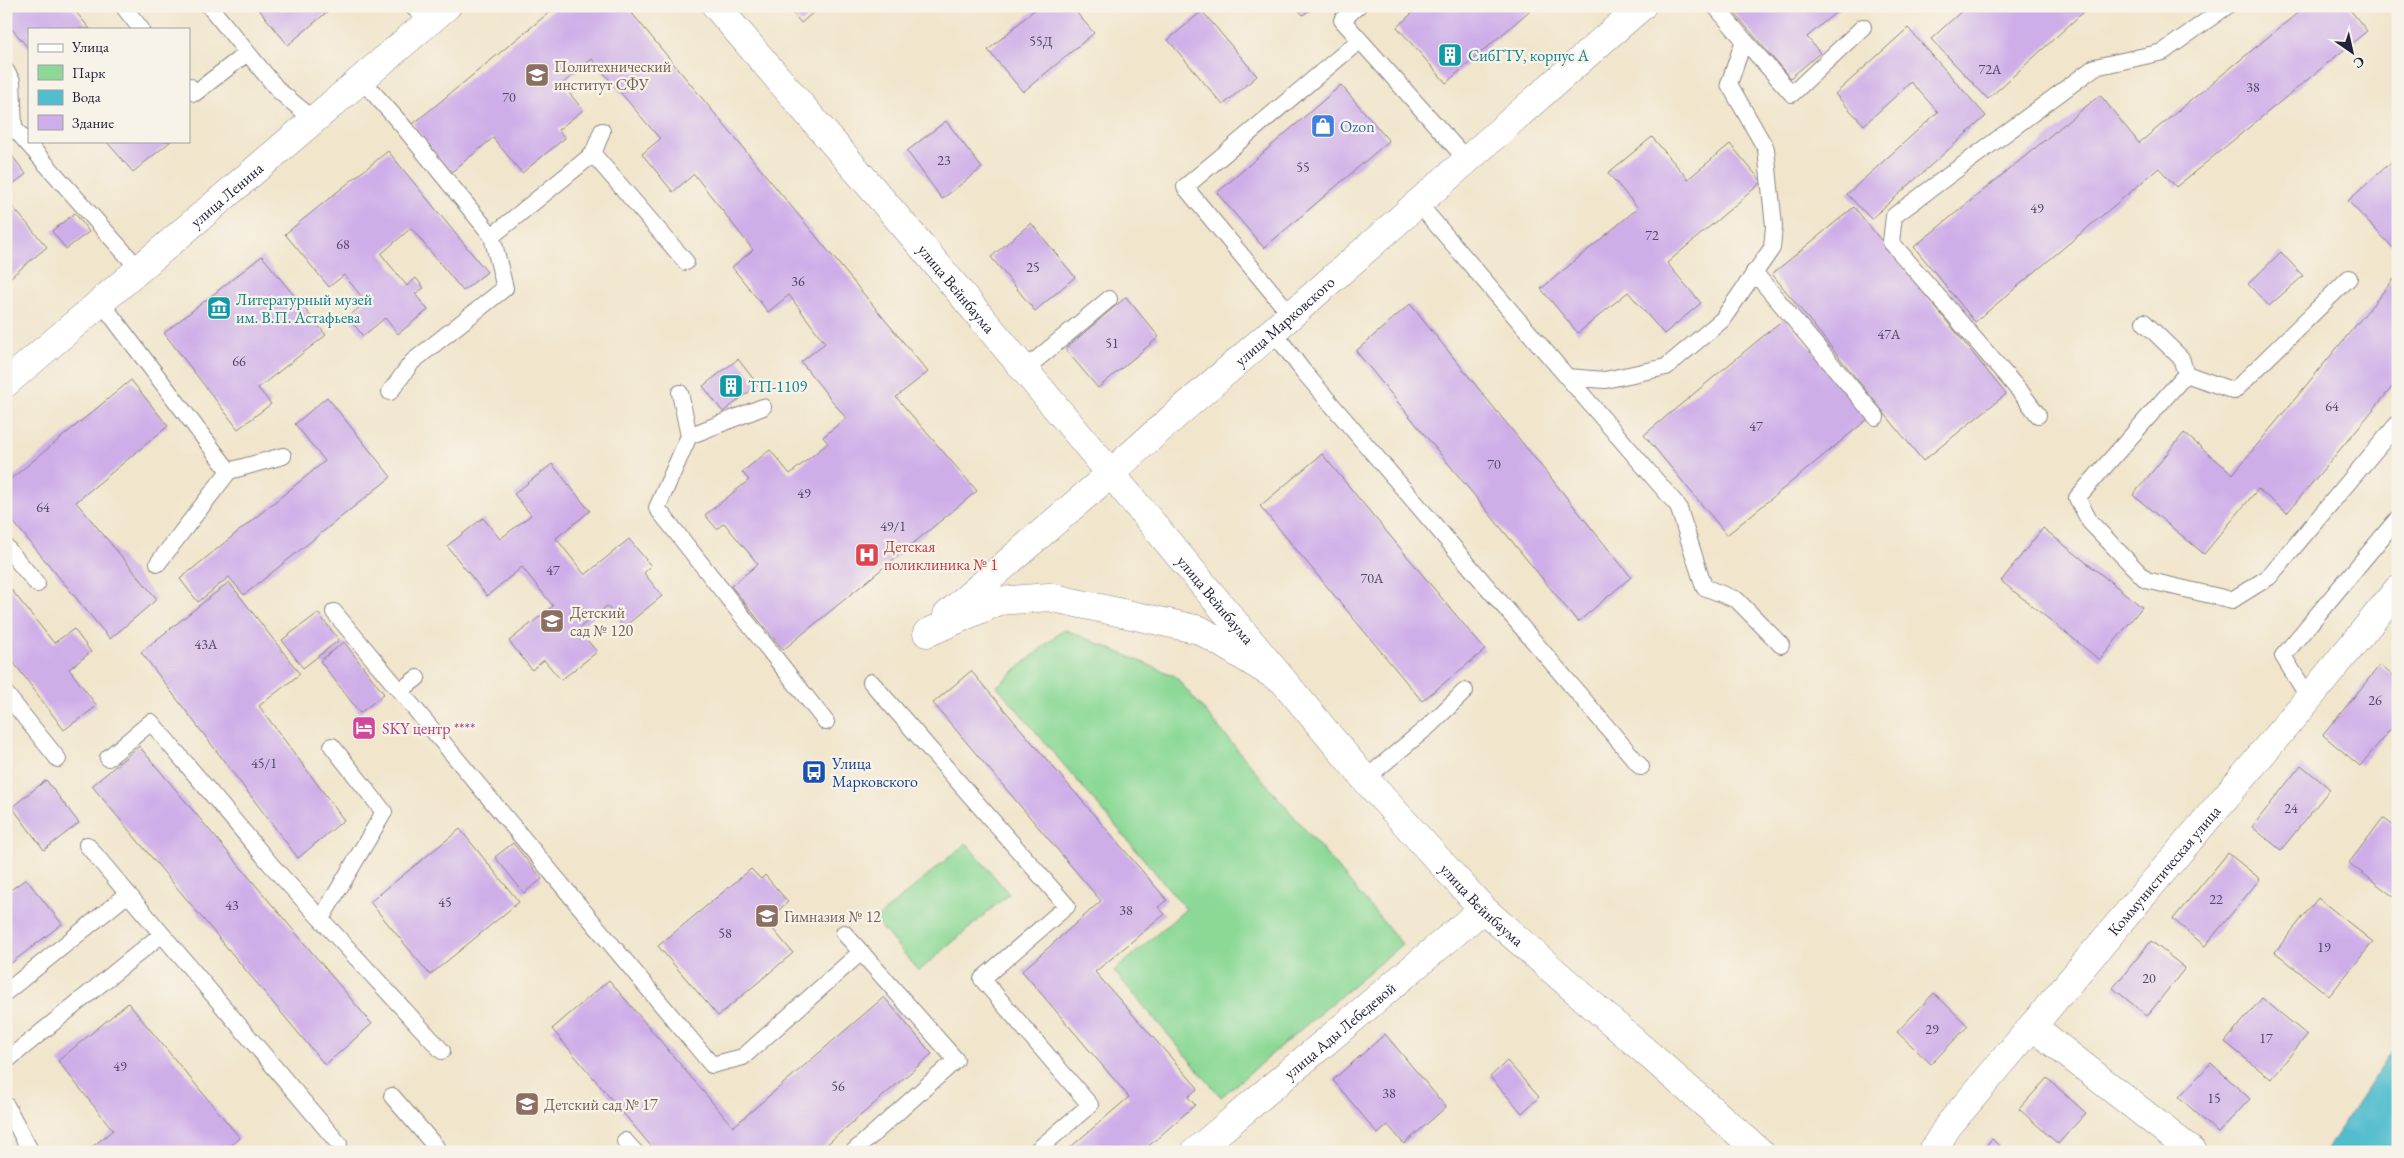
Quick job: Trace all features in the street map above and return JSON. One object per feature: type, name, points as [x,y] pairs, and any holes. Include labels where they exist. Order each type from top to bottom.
[{"type":"main road","name":"улица Вейнбаума","points":[[716,6],[920,243],[1279,678],[1365,779],[1483,909],[1760,1152]]},
{"type":"main road","name":"улица Марковского","points":[[1279,678],[1200,630],[1049,597],[999,602],[927,633],[1110,474],[1165,422],[1282,323],[1417,202],[1642,6]]},
{"type":"main road","name":"улица Ленина","points":[[6,383],[361,79],[429,11]]},
{"type":"main road","name":"Коммунистическая улица","points":[[1932,1152],[1948,1126],[2309,698],[2398,589]]},
{"type":"main road","name":"улица Ады Лебедевой","points":[[1195,1152],[1483,909]]},
{"type":"main road","points":[[2032,1026],[2192,1152]]},
{"type":"lane","points":[[123,6],[140,28]]},
{"type":"lane","points":[[209,6],[279,91],[314,120]]},
{"type":"lane","points":[[1358,6],[1342,20],[1466,159]]},
{"type":"lane","points":[[1715,6],[1792,94],[1863,27]]},
{"type":"lane","points":[[2038,415],[2023,394],[1891,242],[1894,216],[2095,67],[2163,52],[2227,6]]},
{"type":"lane","points":[[1360,40],[1185,187],[1282,323],[1303,372],[1641,767]]},
{"type":"lane","points":[[1567,377],[1605,380],[1666,367],[1722,320],[1772,248],[1774,226],[1766,149],[1729,84],[1744,40]]},
{"type":"lane","points":[[190,87],[195,93],[247,53]]},
{"type":"lane","points":[[6,71],[12,81],[10,131],[139,269]]},
{"type":"lane","points":[[361,79],[402,125],[492,236],[505,288],[412,362],[390,392]]},
{"type":"lane","points":[[492,236],[593,154],[602,131]]},
{"type":"lane","points":[[593,154],[686,262]]},
{"type":"lane","points":[[1417,202],[1678,506],[1704,587],[1737,600],[1781,644]]},
{"type":"lane","points":[[1754,272],[1876,417]]},
{"type":"lane","points":[[2186,374],[2234,391],[2350,278]]},
{"type":"lane","points":[[1024,370],[1109,299]]},
{"type":"lane","points":[[101,302],[229,471]]},
{"type":"lane","points":[[2144,322],[2181,358],[2186,374]]},
{"type":"lane","points":[[2186,374],[2077,498],[2090,522],[2146,580],[2222,598],[2232,600],[2269,577],[2398,423]]},
{"type":"lane","points":[[680,393],[689,436],[657,508],[826,722]]},
{"type":"lane","points":[[689,436],[763,407]]},
{"type":"lane","points":[[158,563],[229,471],[283,456]]},
{"type":"lane","points":[[2309,698],[2283,656],[2398,518]]},
{"type":"lane","points":[[6,547],[37,584]]},
{"type":"lane","points":[[334,612],[712,1065],[743,1057],[861,952]]},
{"type":"lane","points":[[400,691],[417,678]]},
{"type":"lane","points":[[871,682],[1067,906],[982,979],[1090,1105],[1035,1152]]},
{"type":"lane","points":[[1365,779],[1430,725],[1465,691]]},
{"type":"lane","points":[[6,694],[58,759]]},
{"type":"lane","points":[[108,758],[151,722],[273,867],[442,1051]]},
{"type":"lane","points":[[321,919],[384,812],[332,746]]},
{"type":"lane","points":[[87,844],[339,1144]]},
{"type":"lane","points":[[6,992],[128,894]]},
{"type":"lane","points":[[844,933],[956,1060],[852,1152]]},
{"type":"lane","points":[[6,1061],[162,934]]},
{"type":"lane","points":[[392,1096],[436,1147]]},
{"type":"lane","points":[[6,1105],[31,1152]]},
{"type":"green space","points":[[1064,629],[1175,676],[1402,944],[1221,1097],[1114,971],[1186,909],[997,686]]},
{"type":"green space","points":[[966,843],[1009,894],[919,971],[875,920]]},
{"type":"water","points":[[2398,1042],[2398,1152],[2326,1152],[2334,1138]]},
{"type":"building","points":[[6,6],[71,6],[89,28],[28,28],[28,48],[6,22]]},
{"type":"building","points":[[256,6],[334,6],[288,45]]},
{"type":"building","points":[[557,6],[626,6],[928,372],[896,397],[977,491],[783,650],[731,586],[758,564],[724,523],[717,529],[705,515],[749,480],[742,472],[770,450],[790,474],[828,443],[823,437],[846,418],[801,362],[825,343],[789,295],[768,312],[732,267],[753,250],[694,174],[673,192],[642,154],[660,139],[592,59],[562,84],[583,110],[558,130],[565,138],[522,173],[493,138],[449,174],[413,124]]},
{"type":"building","points":[[787,6],[821,6],[801,23]]},
{"type":"building","points":[[1039,6],[1071,6],[1094,33],[1023,92],[988,50]]},
{"type":"building","points":[[1295,6],[1315,6],[1303,15]]},
{"type":"building","name":"СибГТУ, корпус А","points":[[1420,6],[1535,6],[1446,83],[1397,27]]},
{"type":"building","points":[[1734,6],[1843,6],[1807,37],[1820,53],[1790,78],[1731,9]]},
{"type":"building","points":[[1967,6],[2090,6],[1988,99],[1931,39]]},
{"type":"building","points":[[2306,6],[2347,6],[2367,31],[2176,187],[2159,168],[1975,322],[1914,247],[2100,95],[2139,143]]},
{"type":"building","points":[[1202,11],[1257,76],[1223,105],[1168,40]]},
{"type":"building","points":[[1908,28],[1986,116],[1871,219],[1847,194],[1938,112],[1911,82],[1864,125],[1835,94]]},
{"type":"building","points":[[1341,85],[1389,141],[1264,248],[1217,193]]},
{"type":"building","points":[[946,121],[982,168],[942,199],[907,151]]},
{"type":"building","points":[[1652,137],[1688,179],[1730,144],[1762,182],[1667,263],[1701,303],[1664,334],[1628,292],[1578,333],[1541,289],[1638,208],[1608,173]]},
{"type":"building","points":[[107,142],[170,142],[133,172]]},
{"type":"building","points":[[6,148],[26,174],[12,185],[6,178]]},
{"type":"building","points":[[388,151],[487,272],[463,291],[411,228],[381,254],[407,286],[416,278],[424,288],[415,294],[428,310],[398,334],[385,318],[363,336],[348,317],[366,302],[344,275],[329,287],[285,234]]},
{"type":"building","points":[[2398,156],[2398,253],[2348,201]]},
{"type":"building","points":[[6,199],[47,247],[6,281]]},
{"type":"building","points":[[1854,207],[2006,394],[1923,461],[1772,274]]},
{"type":"building","points":[[75,213],[89,232],[66,249],[52,231]]},
{"type":"building","points":[[1031,223],[1075,277],[1035,311],[991,257]]},
{"type":"building","points":[[2281,252],[2303,276],[2269,306],[2248,284]]},
{"type":"building","points":[[262,256],[326,335],[258,388],[271,404],[238,429],[164,333]]},
{"type":"building","points":[[2398,274],[2398,380],[2287,513],[2258,489],[2204,554],[2133,495],[2184,433],[2233,474]]},
{"type":"building","points":[[1126,297],[1159,337],[1098,388],[1065,349]]},
{"type":"building","points":[[1410,304],[1631,577],[1578,622],[1356,351]]},
{"type":"building","points":[[1785,318],[1869,418],[1727,535],[1644,435]]},
{"type":"building","name":"ТП-1109","points":[[738,359],[758,385],[723,412],[703,386]]},
{"type":"building","points":[[131,380],[168,426],[76,502],[157,599],[110,639],[6,513],[6,483]]},
{"type":"building","points":[[327,397],[391,477],[244,595],[229,577],[198,602],[180,579],[325,461],[295,424]]},
{"type":"building","points":[[1322,454],[1485,650],[1422,701],[1260,506]]},
{"type":"building","points":[[552,464],[590,511],[556,538],[585,575],[629,539],[651,566],[644,573],[662,596],[624,627],[607,606],[578,629],[597,652],[561,680],[544,660],[532,670],[509,641],[553,606],[522,567],[487,596],[447,546],[483,518],[500,539],[531,515],[514,494]]},
{"type":"building","points":[[2043,528],[2142,607],[2100,660],[2001,581]]},
{"type":"building","points":[[229,582],[300,674],[259,706],[344,820],[298,858],[141,652]]},
{"type":"building","points":[[6,583],[54,643],[74,629],[91,652],[69,669],[97,706],[64,730],[6,652]]},
{"type":"building","points":[[318,613],[339,640],[303,668],[282,640]]},
{"type":"building","points":[[344,642],[384,694],[360,713],[320,661]]},
{"type":"building","points":[[2380,665],[2398,680],[2398,720],[2360,766],[2323,735]]},
{"type":"building","points":[[971,671],[1167,900],[1158,907],[1165,914],[1095,972],[1198,1088],[1188,1097],[1195,1105],[1142,1152],[1065,1152],[1129,1097],[1022,971],[1101,901],[933,703]]},
{"type":"building","points":[[139,746],[372,1024],[325,1065],[92,786]]},
{"type":"building","points":[[2301,765],[2330,789],[2281,850],[2252,827]]},
{"type":"building","points":[[46,780],[79,823],[44,850],[12,807]]},
{"type":"building","points":[[2383,818],[2398,829],[2398,900],[2349,863]]},
{"type":"building","points":[[460,829],[519,902],[430,975],[370,902]]},
{"type":"building","points":[[513,843],[542,879],[524,893],[495,857]]},
{"type":"building","points":[[2228,853],[2260,879],[2205,946],[2173,919]]},
{"type":"building","points":[[751,869],[761,879],[765,875],[788,902],[766,921],[793,953],[718,1016],[658,946]]},
{"type":"building","points":[[26,879],[62,924],[6,967],[6,893]]},
{"type":"building","points":[[2318,898],[2373,942],[2329,996],[2275,952]]},
{"type":"building","points":[[2151,941],[2185,968],[2147,1016],[2113,988]]},
{"type":"building","points":[[609,980],[733,1127],[884,997],[932,1054],[818,1152],[656,1152],[552,1029]]},
{"type":"building","points":[[1934,993],[1968,1026],[1931,1064],[1897,1032]]},
{"type":"building","points":[[2262,998],[2307,1035],[2271,1079],[2225,1042]]},
{"type":"building","points":[[128,1003],[240,1138],[224,1152],[86,1152],[113,1130],[58,1061]]},
{"type":"building","points":[[1385,1034],[1446,1107],[1404,1144],[1388,1125],[1378,1134],[1333,1080]]},
{"type":"building","points":[[1507,1061],[1539,1097],[1522,1113],[1490,1077]]},
{"type":"building","points":[[2211,1063],[2250,1099],[2218,1133],[2179,1097]]},
{"type":"building","points":[[2047,1078],[2086,1113],[2058,1144],[2019,1109]]},
{"type":"building","points":[[1992,1139],[2006,1152],[1980,1152]]},
{"type":"place","name":"СибГТУ, корпус А","points":[[1450,55]]},
{"type":"place","name":"Политехнический институт СФУ","points":[[537,75]]},
{"type":"place","name":"Ozon","points":[[1323,126]]},
{"type":"place","name":"Литературный музей им. В.П. Астафьева","points":[[219,308]]},
{"type":"place","name":"ТП-1109","points":[[731,386]]},
{"type":"place","name":"Детская поликлиника № 1","points":[[867,555]]},
{"type":"place","name":"Детский сад № 120","points":[[552,621]]},
{"type":"place","name":"SKY центр ****","points":[[364,728]]},
{"type":"place","name":"Улица Марковского","points":[[814,772]]},
{"type":"place","name":"Гимназия № 12","points":[[767,916]]},
{"type":"place","name":"Детский сад № 17","points":[[527,1104]]}]
